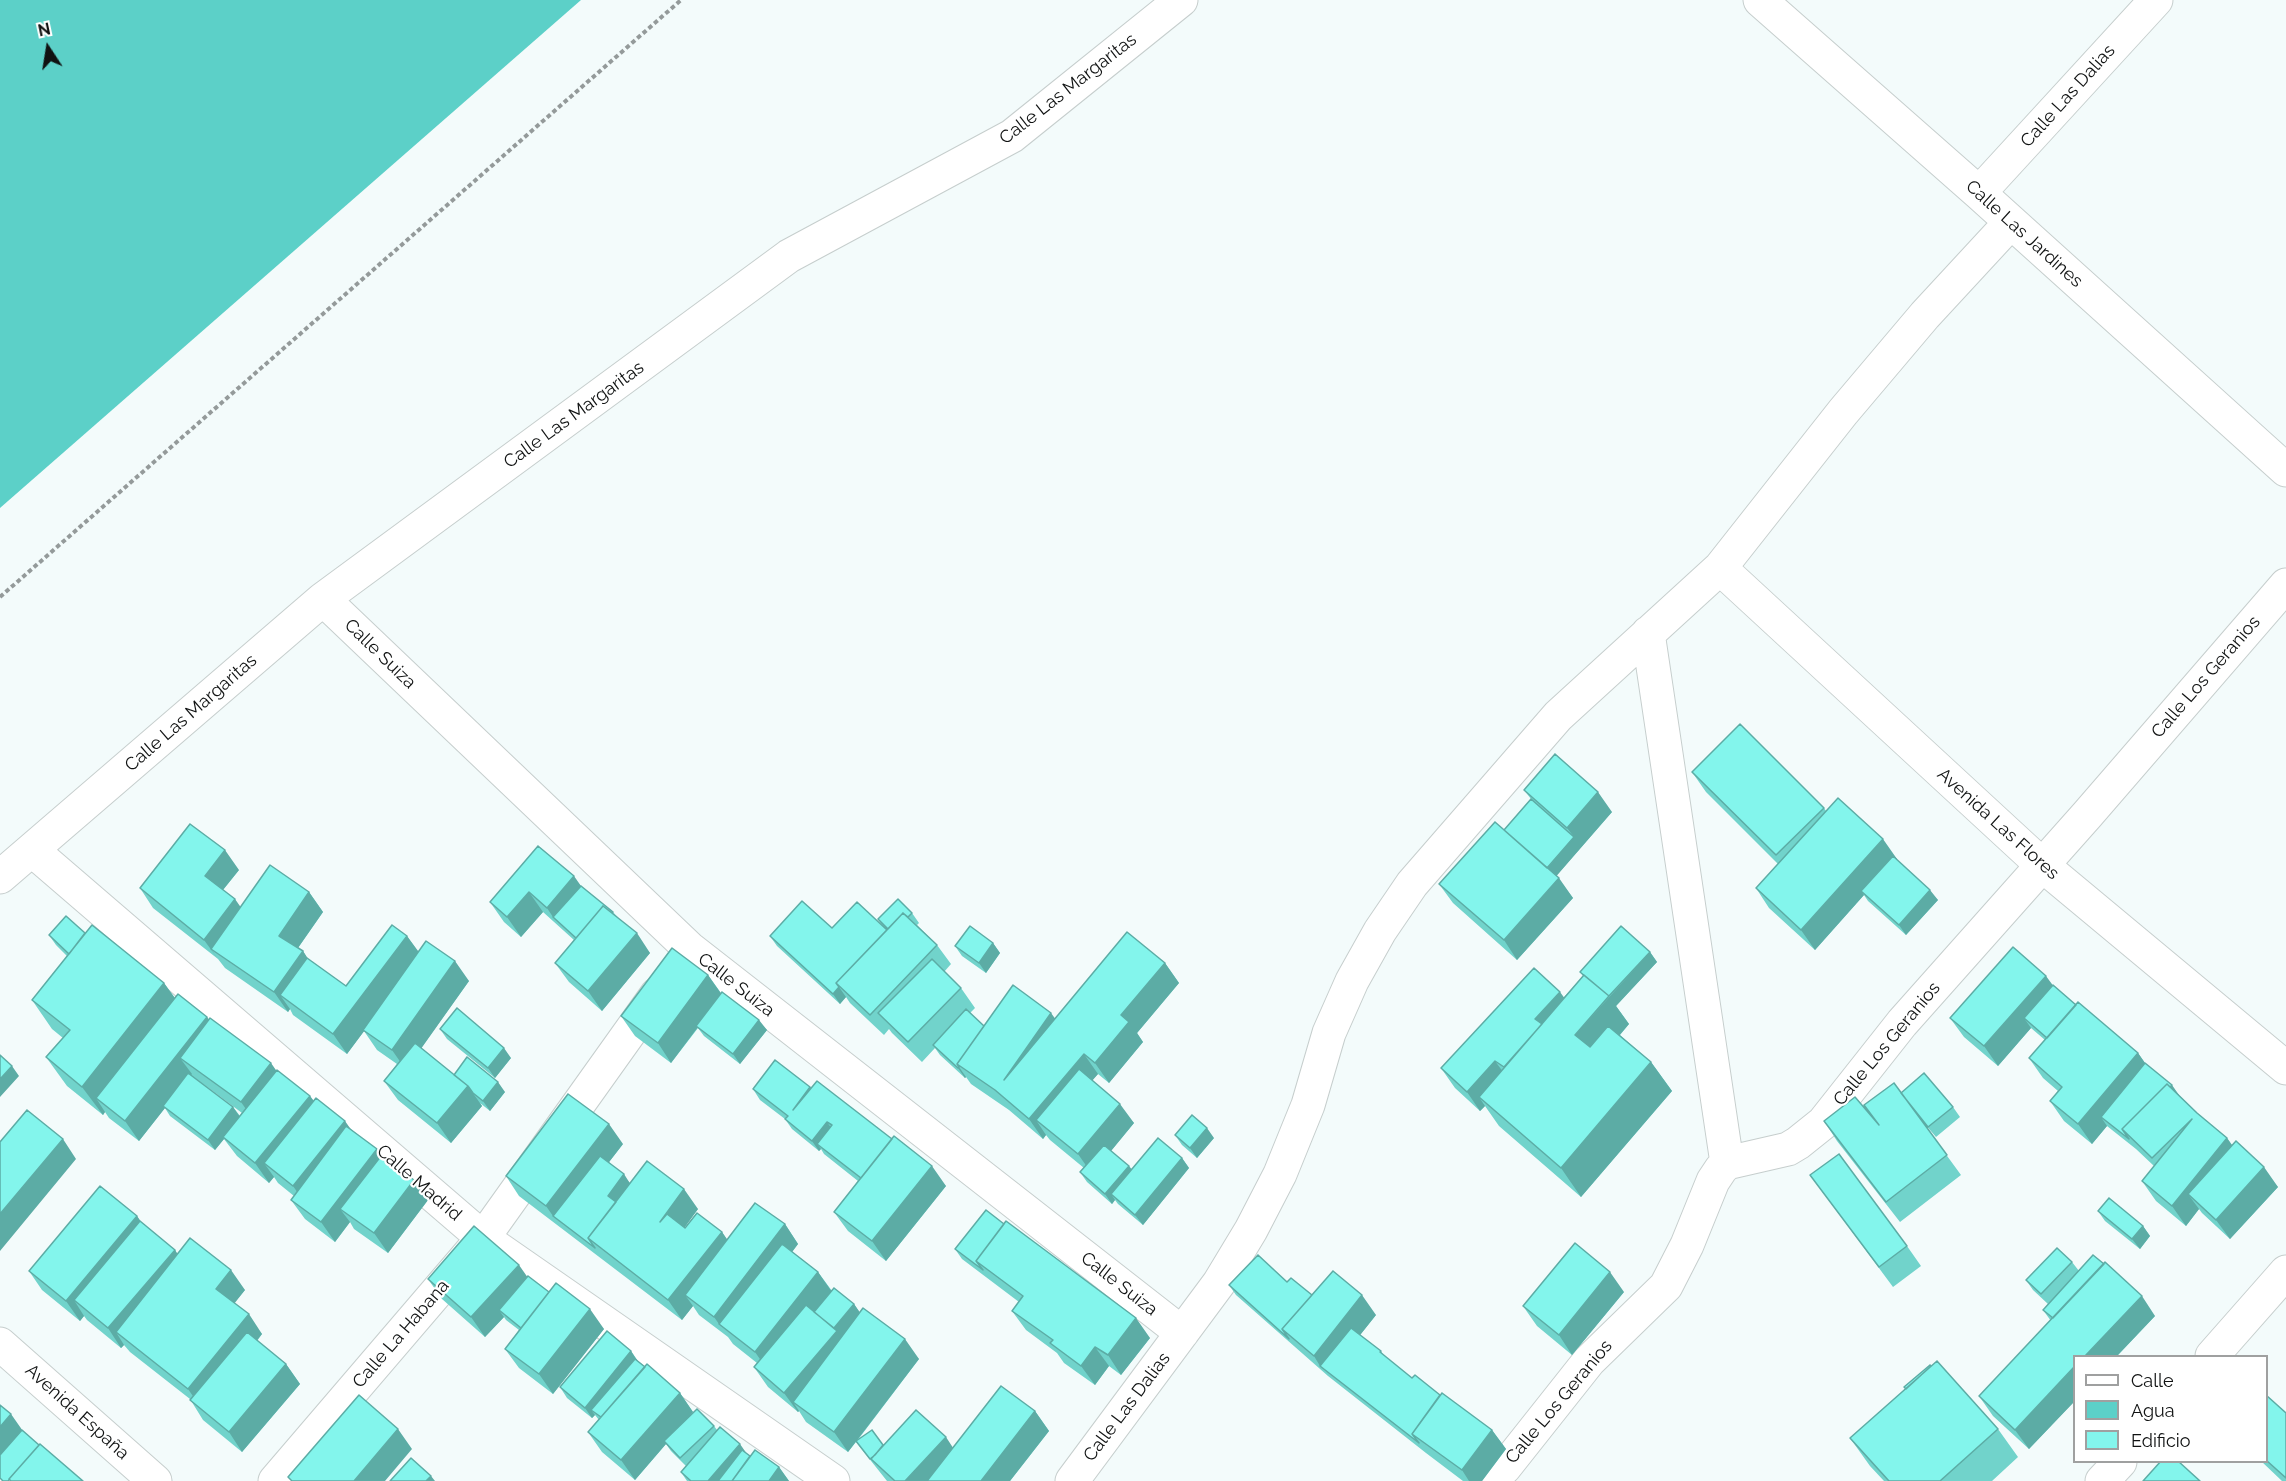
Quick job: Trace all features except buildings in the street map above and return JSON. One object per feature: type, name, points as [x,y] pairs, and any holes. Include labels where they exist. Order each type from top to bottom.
[{"type":"street","name":"Calle Las Margaritas","points":[[0,878],[323,599],[789,256],[1012,136],[1181,0]]},
{"type":"street","name":"Calle Las Jardines","points":[[1760,0],[1979,193],[2286,470]]},
{"type":"street","name":"Calle Las Dalias","points":[[1979,193],[2156,0]]},
{"type":"street","name":"Calle Las Dalias","points":[[1072,1481],[1218,1283],[1251,1230],[1280,1174],[1308,1105],[1329,1033],[1352,981],[1380,931],[1412,884],[1558,716],[1720,568],[1842,412],[1925,315],[2011,222]]},
{"type":"street","name":"Avenida Las Flores","points":[[1720,568],[2042,866],[2286,1068]]},
{"type":"street","name":"Calle Los Geranios","points":[[1491,1481],[1526,1442],[1589,1361],[1666,1286],[1688,1245],[1713,1181],[1727,1163],[1788,1149],[1823,1123],[1902,1023],[2286,585]]},
{"type":"street","name":"Calle Suiza","points":[[323,599],[689,948],[1182,1333]]},
{"type":"street","points":[[1648,633],[1727,1163]]},
{"type":"street","name":"Calle Madrid","points":[[32,850],[483,1238],[833,1481]]},
{"type":"street","name":"Calle La Habana","points":[[275,1481],[483,1238],[689,948]]},
{"type":"street","points":[[2213,1355],[2286,1272]]},
{"type":"street","name":"Avenida España","points":[[0,1344],[155,1481]]},
{"type":"street","points":[[2102,1481],[2118,1463]]},
{"type":"path","points":[[0,597],[681,0]]},
{"type":"water","points":[[0,0],[581,0],[0,508]]}]
